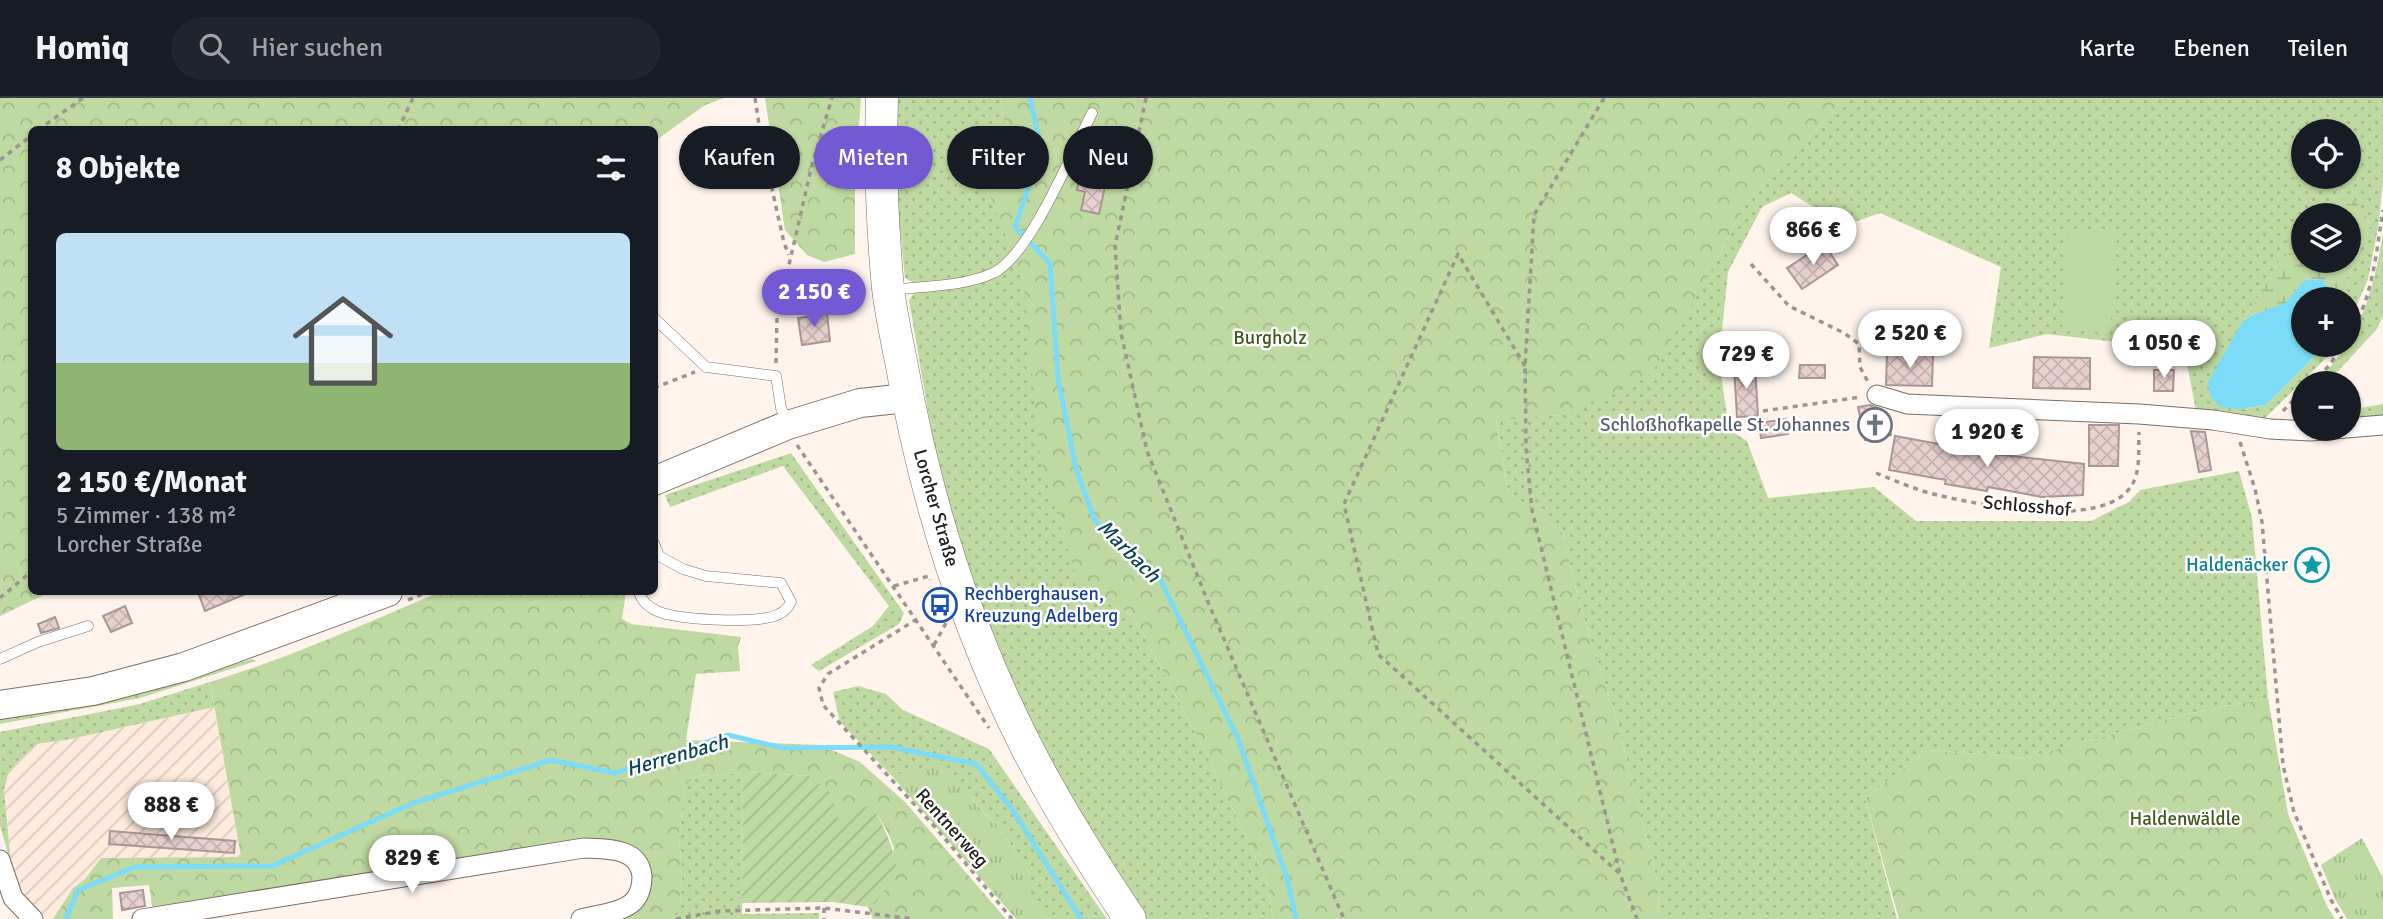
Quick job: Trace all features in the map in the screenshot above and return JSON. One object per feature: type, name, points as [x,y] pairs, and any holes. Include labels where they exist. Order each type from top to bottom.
[{"type":"main road","name":"Lorcher Straße","points":[[882,98],[881,147],[888,290],[907,398],[932,500],[963,598],[990,668],[1024,743],[1080,844],[1130,919]]},
{"type":"main road","points":[[658,480],[792,434],[860,402],[907,398]]},
{"type":"main road","points":[[0,705],[93,691],[184,667],[380,595]]},
{"type":"street","points":[[1877,395],[1907,404],[2139,414],[2270,429],[2311,431],[2383,425]]},
{"type":"street","points":[[142,919],[584,848],[620,850],[632,857],[641,872],[642,883],[632,902],[616,910],[581,919]]},
{"type":"street","points":[[0,860],[13,898],[33,919]]},
{"type":"lane","points":[[888,290],[977,279],[996,272],[1011,260],[1036,223],[1092,113]]},
{"type":"lane","points":[[658,322],[706,367],[776,376],[781,408],[792,434]]},
{"type":"lane","points":[[640,595],[645,604],[659,612],[739,621],[771,617],[787,610],[791,602],[781,583],[706,576],[683,569],[658,553]]},
{"type":"lane","points":[[0,659],[38,642],[88,626]]},
{"type":"path","points":[[44,126],[83,98]]},
{"type":"path","points":[[400,126],[412,98]]},
{"type":"path","points":[[755,98],[767,169],[784,243],[790,257]]},
{"type":"path","points":[[776,376],[777,317],[812,165],[832,98]]},
{"type":"path","points":[[1146,98],[1115,246],[1121,333],[1147,451],[1343,919]]},
{"type":"path","points":[[1604,98],[1534,215],[1525,366],[1526,449],[1532,510],[1620,874],[1637,919]]},
{"type":"path","points":[[0,160],[28,138]]},
{"type":"path","points":[[2361,312],[2371,281],[2383,210]]},
{"type":"path","points":[[1525,366],[1458,254],[1345,504],[1378,654],[1620,874]]},
{"type":"path","points":[[1751,264],[1789,306],[1844,333],[1858,344],[1860,367],[1877,395]]},
{"type":"path","points":[[2323,371],[2335,357]]},
{"type":"path","points":[[658,386],[706,367]]},
{"type":"path","points":[[1763,411],[1877,395]]},
{"type":"path","points":[[2270,429],[2291,401]]},
{"type":"path","name":"Schlosshof","points":[[1876,473],[1935,494],[2024,510],[2076,512],[2101,508],[2119,499],[2132,485],[2138,468],[2139,414]]},
{"type":"path","points":[[2233,423],[2255,489],[2262,522],[2283,765],[2294,812],[2331,900],[2342,919]]},
{"type":"path","points":[[792,434],[894,586],[929,576],[933,588]]},
{"type":"path","points":[[0,598],[28,574]]},
{"type":"path","name":"Rentnerweg","points":[[894,586],[916,619],[828,674],[819,688],[823,705],[936,828],[1012,919]]},
{"type":"path","points":[[934,645],[946,621]]},
{"type":"path","points":[[676,919],[720,911],[824,908],[914,919]]},
{"type":"path","points":[[824,908],[824,919]]},
{"type":"shaded area","points":[[214,707],[241,857],[101,858],[85,879],[73,888],[53,919],[43,919],[28,909],[20,897],[11,864],[4,790],[8,775],[15,764],[36,743],[71,739]]},
{"type":"green space","points":[[0,98],[724,98],[705,105],[658,139],[658,126],[28,126],[28,595],[44,595],[0,616]]},
{"type":"green space","points":[[765,98],[861,98],[859,126],[814,126],[814,189],[855,189],[855,254],[824,262],[807,255],[785,230],[779,189],[800,189],[800,126],[769,126]]},
{"type":"green space","points":[[892,98],[1000,98],[1005,126],[947,126],[947,189],[987,189],[1013,252],[995,267],[976,276],[916,284],[905,278],[896,189],[933,189],[933,126],[892,126]]},
{"type":"green space","name":"Burgholz","points":[[1000,98],[1841,98],[1833,112],[1743,207],[1716,262],[1651,375],[1562,415],[1496,420],[1508,492],[1563,533],[1580,606],[1617,722],[1658,884],[1659,919],[1273,919],[1267,881],[1205,751],[1133,615],[1080,590],[1040,457],[1023,277],[987,189],[1049,189],[1049,126],[1005,126]]},
{"type":"green space","points":[[1841,98],[2383,98],[2383,182],[2378,228],[2368,279],[2361,295],[2361,287],[2347,287],[2350,273],[2361,273],[2361,247],[2370,226],[2365,211],[2361,211],[2361,203],[2291,203],[2291,252],[2278,263],[2244,320],[2241,409],[2266,405],[2291,380],[2291,392],[2261,422],[2196,411],[2185,353],[2047,334],[1989,348],[2001,267],[1880,213],[1843,226],[1791,193],[1762,207],[1728,272],[1719,360],[1729,430],[1747,441],[1768,498],[1874,487],[1916,521],[2091,521],[2129,502],[2140,490],[2239,471],[2252,518],[2268,698],[2182,715],[2026,758],[1928,750],[1865,798],[1897,919],[1659,919],[1658,884],[1617,722],[1580,606],[1563,533],[1508,492],[1496,419],[1562,415],[1716,262],[1743,207],[1833,112]]},
{"type":"green space","points":[[2349,197],[2356,203],[2328,203]]},
{"type":"green space","points":[[2361,208],[2370,226],[2361,247]]},
{"type":"green space","points":[[2068,230],[2117,233],[2110,333],[2062,330]]},
{"type":"green space","points":[[2383,233],[2383,316],[2377,329],[2361,346],[2361,317],[2374,276]]},
{"type":"green space","points":[[2291,252],[2291,273],[2350,273],[2347,287],[2327,287],[2323,279],[2305,280],[2299,287],[2291,287],[2291,297],[2285,304],[2244,320],[2278,263]]},
{"type":"green space","points":[[1016,259],[1023,277],[1080,590],[1133,615],[1205,751],[1267,881],[1273,919],[1142,919],[1082,824],[1006,673],[976,591],[949,502],[932,435],[909,300],[914,293],[985,282]]},
{"type":"green space","points":[[2314,357],[2327,357],[2313,371],[2300,371]]},
{"type":"green space","points":[[2338,357],[2351,357],[2338,371],[2326,371]]},
{"type":"green space","points":[[2383,404],[2383,419],[2361,423],[2361,408]]},
{"type":"green space","points":[[791,453],[904,613],[899,624],[819,671],[811,665],[873,626],[889,606],[783,466],[670,507],[665,495]]},
{"type":"green space","points":[[433,595],[626,595],[622,619],[631,624],[741,637],[738,647],[740,671],[696,674],[686,740],[820,745],[860,762],[905,802],[1006,919],[873,919],[868,907],[877,902],[894,848],[874,809],[838,822],[809,776],[743,772],[698,775],[685,785],[679,837],[682,874],[680,908],[670,919],[597,919],[641,896],[621,847],[153,913],[149,885],[112,888],[113,919],[53,919],[73,888],[85,879],[101,858],[241,857],[210,682],[355,628]]},
{"type":"green space","points":[[252,659],[256,661],[140,698],[0,724],[0,719],[138,694]]},
{"type":"green space","points":[[210,682],[214,707],[71,739],[36,744],[15,764],[8,775],[4,790],[11,864],[0,826],[0,732],[140,704]]},
{"type":"green space","points":[[858,686],[886,694],[903,710],[989,749],[1107,919],[1046,919],[1030,899],[1030,874],[999,827],[942,764],[892,776],[840,722],[833,692]]},
{"type":"green space","name":"Haldenwäldle","points":[[2268,698],[2288,814],[2335,919],[1899,919],[1865,798],[1928,750],[2026,758],[2182,715]]},
{"type":"green space","points":[[942,763],[999,827],[1030,874],[1030,899],[1046,919],[1016,919],[892,776]]},
{"type":"green space","points":[[743,772],[742,914],[819,913],[819,919],[670,919],[680,908],[682,874],[679,837],[685,785],[698,775]]},
{"type":"green space","points":[[743,772],[809,776],[831,793],[839,821],[857,804],[874,809],[888,839],[897,871],[876,903],[868,907],[833,902],[742,903]]},
{"type":"green space","points":[[2362,838],[2383,878],[2383,919],[2347,919],[2335,899],[2321,865]]},
{"type":"water","points":[[2323,279],[2327,287],[2299,287],[2305,280]]},
{"type":"water","points":[[2291,296],[2291,357],[2314,357],[2300,371],[2291,371],[2291,380],[2266,405],[2241,409],[2220,407],[2210,396],[2208,382],[2238,329],[2244,320],[2285,303]]},
{"type":"building","points":[[1105,189],[1099,214],[1081,210],[1085,192],[1077,190]]},
{"type":"building","points":[[1824,244],[1838,265],[1802,289],[1787,268]]},
{"type":"building","points":[[827,314],[830,341],[802,345],[798,318]]},
{"type":"building","points":[[1887,353],[1933,354],[1932,386],[1886,385]]},
{"type":"building","points":[[2034,357],[2090,358],[2090,389],[2033,388]]},
{"type":"building","points":[[1755,365],[1758,416],[1737,417],[1734,366]]},
{"type":"building","points":[[1800,365],[1825,365],[1825,378],[1799,378]]},
{"type":"building","points":[[2154,370],[2174,370],[2173,391],[2154,391]]},
{"type":"building","name":"Schloßhofkapelle St. Johannes","points":[[1870,405],[1878,408],[1880,418],[1888,421],[1891,435],[1865,440],[1858,407]]},
{"type":"building","points":[[1786,419],[1788,434],[1761,438],[1759,423]]},
{"type":"building","points":[[2089,425],[2119,425],[2118,466],[2089,466]]},
{"type":"building","points":[[2191,431],[2205,432],[2211,470],[2199,472]]},
{"type":"building","points":[[1895,436],[1994,454],[2084,464],[2083,495],[2042,497],[1988,487],[1987,491],[1945,484],[1946,480],[1889,470]]},
{"type":"building","points":[[199,595],[243,595],[205,611]]},
{"type":"building","points":[[125,606],[132,623],[111,632],[103,616]]},
{"type":"building","points":[[55,617],[59,628],[41,633],[38,624]]},
{"type":"building","points":[[110,831],[235,841],[234,853],[109,844]]},
{"type":"building","points":[[143,890],[145,906],[122,910],[120,893]]},
{"type":"waterway","name":"Marbach","points":[[1030,98],[1041,150],[1015,227],[1050,263],[1058,379],[1076,469],[1095,521],[1160,579],[1238,739],[1287,878],[1296,919]]},
{"type":"waterway","name":"Herrenbach","points":[[66,919],[78,890],[135,867],[272,866],[413,803],[551,760],[615,773],[728,735],[783,748],[891,747],[976,764],[1012,809],[1081,919]]},
{"type":"place","name":"Schloßhofkapelle St. Johannes","points":[[1875,425]]},
{"type":"place","name":"Haldenäcker","points":[[2312,565]]},
{"type":"place","name":"Rechberghausen, Kreuzung Adelberg","points":[[940,605]]}]
